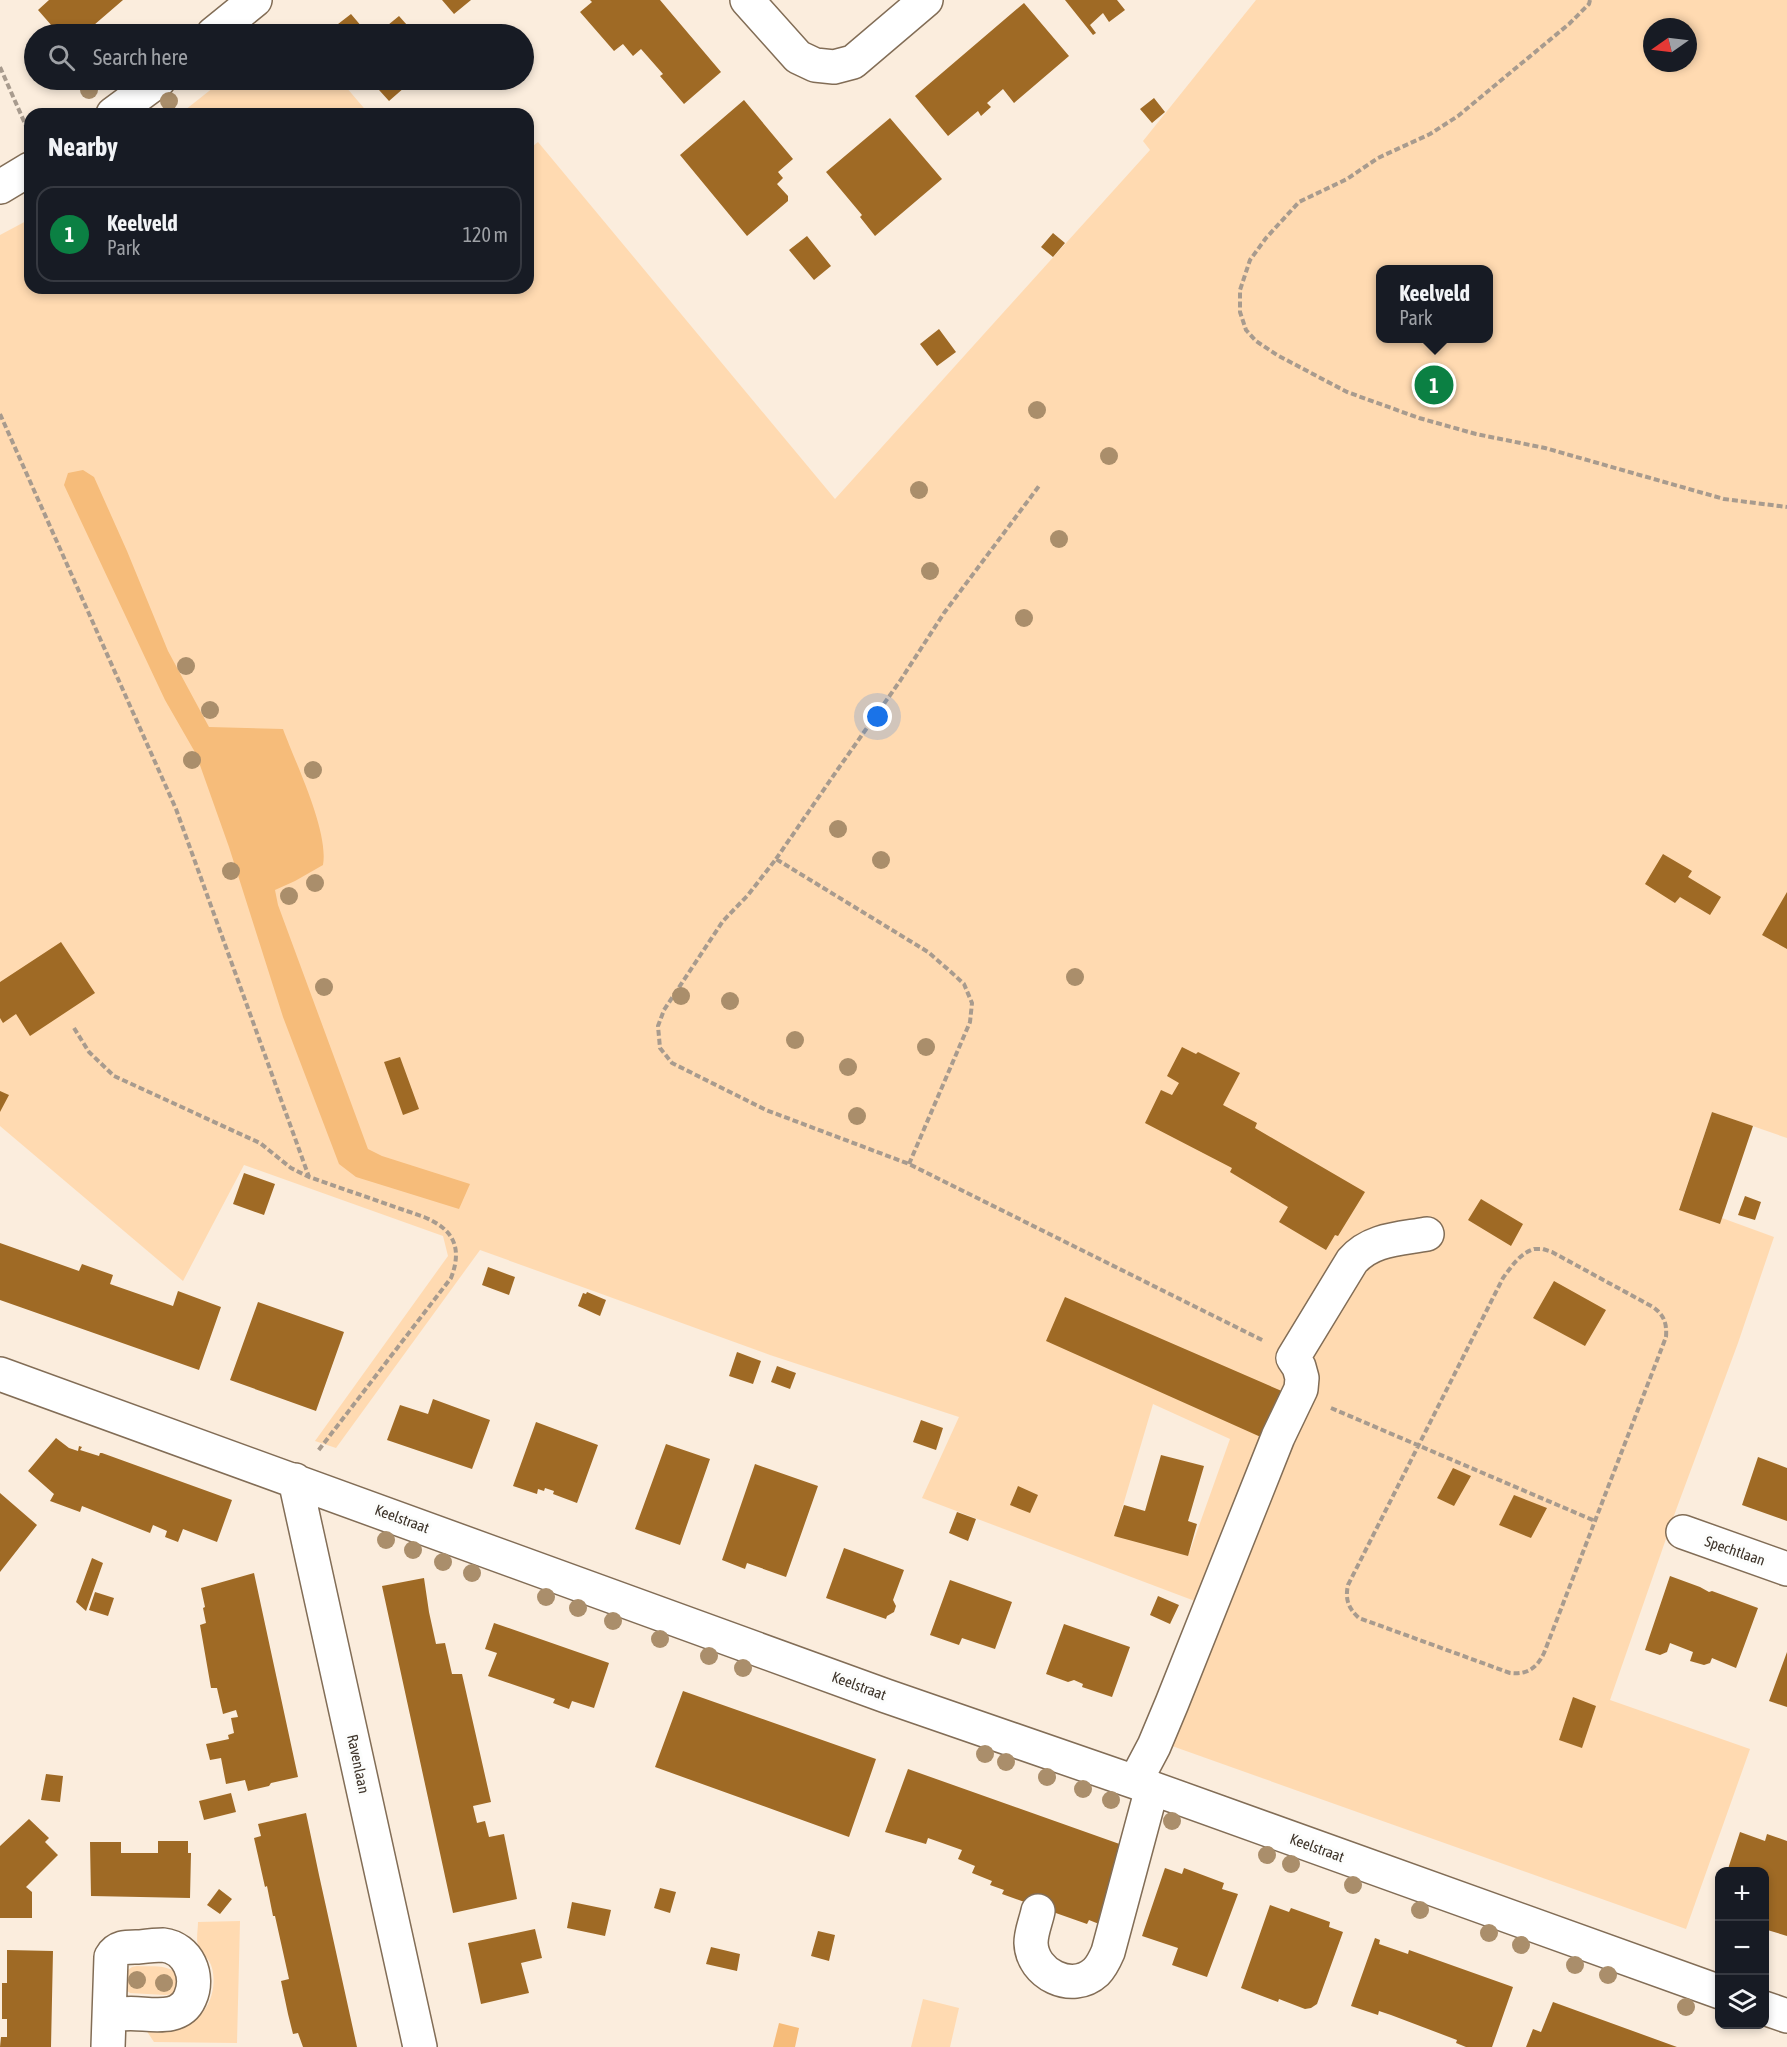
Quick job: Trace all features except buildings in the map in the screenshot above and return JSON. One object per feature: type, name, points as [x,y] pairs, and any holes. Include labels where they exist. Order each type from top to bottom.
[{"type":"street","points":[[225,24],[255,0]]},
{"type":"street","points":[[747,0],[798,57],[815,65],[834,67],[854,62],[926,0]]},
{"type":"street","points":[[121,108],[145,90]]},
{"type":"street","points":[[0,187],[24,173]]},
{"type":"street","points":[[1038,1911],[1031,1943],[1040,1967],[1049,1975],[1060,1980],[1085,1979],[1095,1972],[1103,1963],[1108,1952],[1143,1785],[1154,1746],[1278,1437],[1299,1394],[1302,1378],[1293,1358],[1359,1253],[1380,1242],[1427,1234]]},
{"type":"street","name":"Keelstraat","points":[[4,1382],[295,1480],[886,1696],[1143,1785],[1715,1991]]},
{"type":"street","name":"Ravenlaan","points":[[295,1480],[420,2047]]},
{"type":"street","name":"Spechtlaan","points":[[1683,1532],[1787,1569]]},
{"type":"street","points":[[1769,2010],[1787,2016]]},
{"type":"path","points":[[1590,0],[1589,4],[1569,24],[1458,116],[1430,134],[1378,158],[1347,179],[1299,202],[1266,238],[1250,260],[1240,290],[1240,312],[1246,330],[1256,341],[1277,355],[1347,392],[1419,418],[1476,434],[1545,448],[1724,499],[1787,507]]},
{"type":"path","points":[[0,67],[24,121]]},
{"type":"path","points":[[0,414],[176,809],[309,1177]]},
{"type":"path","points":[[1039,486],[944,613],[900,681],[776,859],[748,895],[723,921],[664,1010],[658,1026],[660,1048],[672,1064],[766,1110],[909,1164],[1186,1301],[1284,1351],[1293,1358]]},
{"type":"path","points":[[776,859],[928,952],[964,984],[972,1003],[970,1022],[909,1164]]},
{"type":"path","points":[[74,1028],[89,1052],[114,1076],[260,1143],[291,1168],[309,1177],[438,1223],[449,1233],[456,1247],[457,1263],[452,1278],[295,1480]]},
{"type":"path","points":[[1534,1249],[1552,1252],[1653,1307],[1665,1320],[1666,1337],[1595,1521],[1540,1661],[1527,1672],[1510,1673],[1359,1618],[1352,1612],[1346,1594],[1348,1585],[1419,1445],[1503,1278],[1525,1252],[1534,1249]]},
{"type":"path","points":[[1299,1394],[1595,1521]]},
{"type":"shaded area","points":[[1256,0],[1787,0],[1787,1138],[1712,1112],[1679,1209],[1720,1224],[1722,1218],[1774,1237],[1610,1700],[1750,1749],[1686,1929],[1158,1741],[1216,1609],[922,1498],[959,1417],[770,1355],[480,1250],[336,1448],[315,1441],[448,1256],[443,1236],[244,1165],[183,1281],[0,1126],[0,235],[24,222],[24,294],[534,294],[534,145],[538,142],[835,499],[1150,150],[1143,141]],"holes":[[[1153,1404],[1230,1439],[1190,1551],[1116,1529]]]},
{"type":"shaded area","points":[[210,90],[349,90],[364,108],[188,108]]},
{"type":"shaded area","points":[[83,470],[94,477],[168,651],[209,727],[283,729],[316,816],[321,834],[323,865],[275,890],[278,905],[368,1149],[382,1156],[470,1184],[459,1209],[356,1177],[339,1164],[283,1017],[229,847],[196,754],[165,700],[64,485],[68,473]]},
{"type":"shaded area","points":[[240,1921],[237,2043],[154,2042],[146,2030],[192,2020],[203,2011],[211,1998],[213,1975],[211,1965],[198,1945],[198,1922]]},
{"type":"shaded area","points":[[137,1966],[166,1968],[176,1973],[180,1977],[174,1994],[130,1993],[126,1990],[125,1972]]},
{"type":"shaded area","points":[[923,1999],[959,2008],[950,2047],[911,2047]]},
{"type":"shaded area","points":[[779,2023],[799,2028],[795,2047],[773,2047]]},
{"type":"place","name":"Keelveld","points":[[1434,385]]}]
